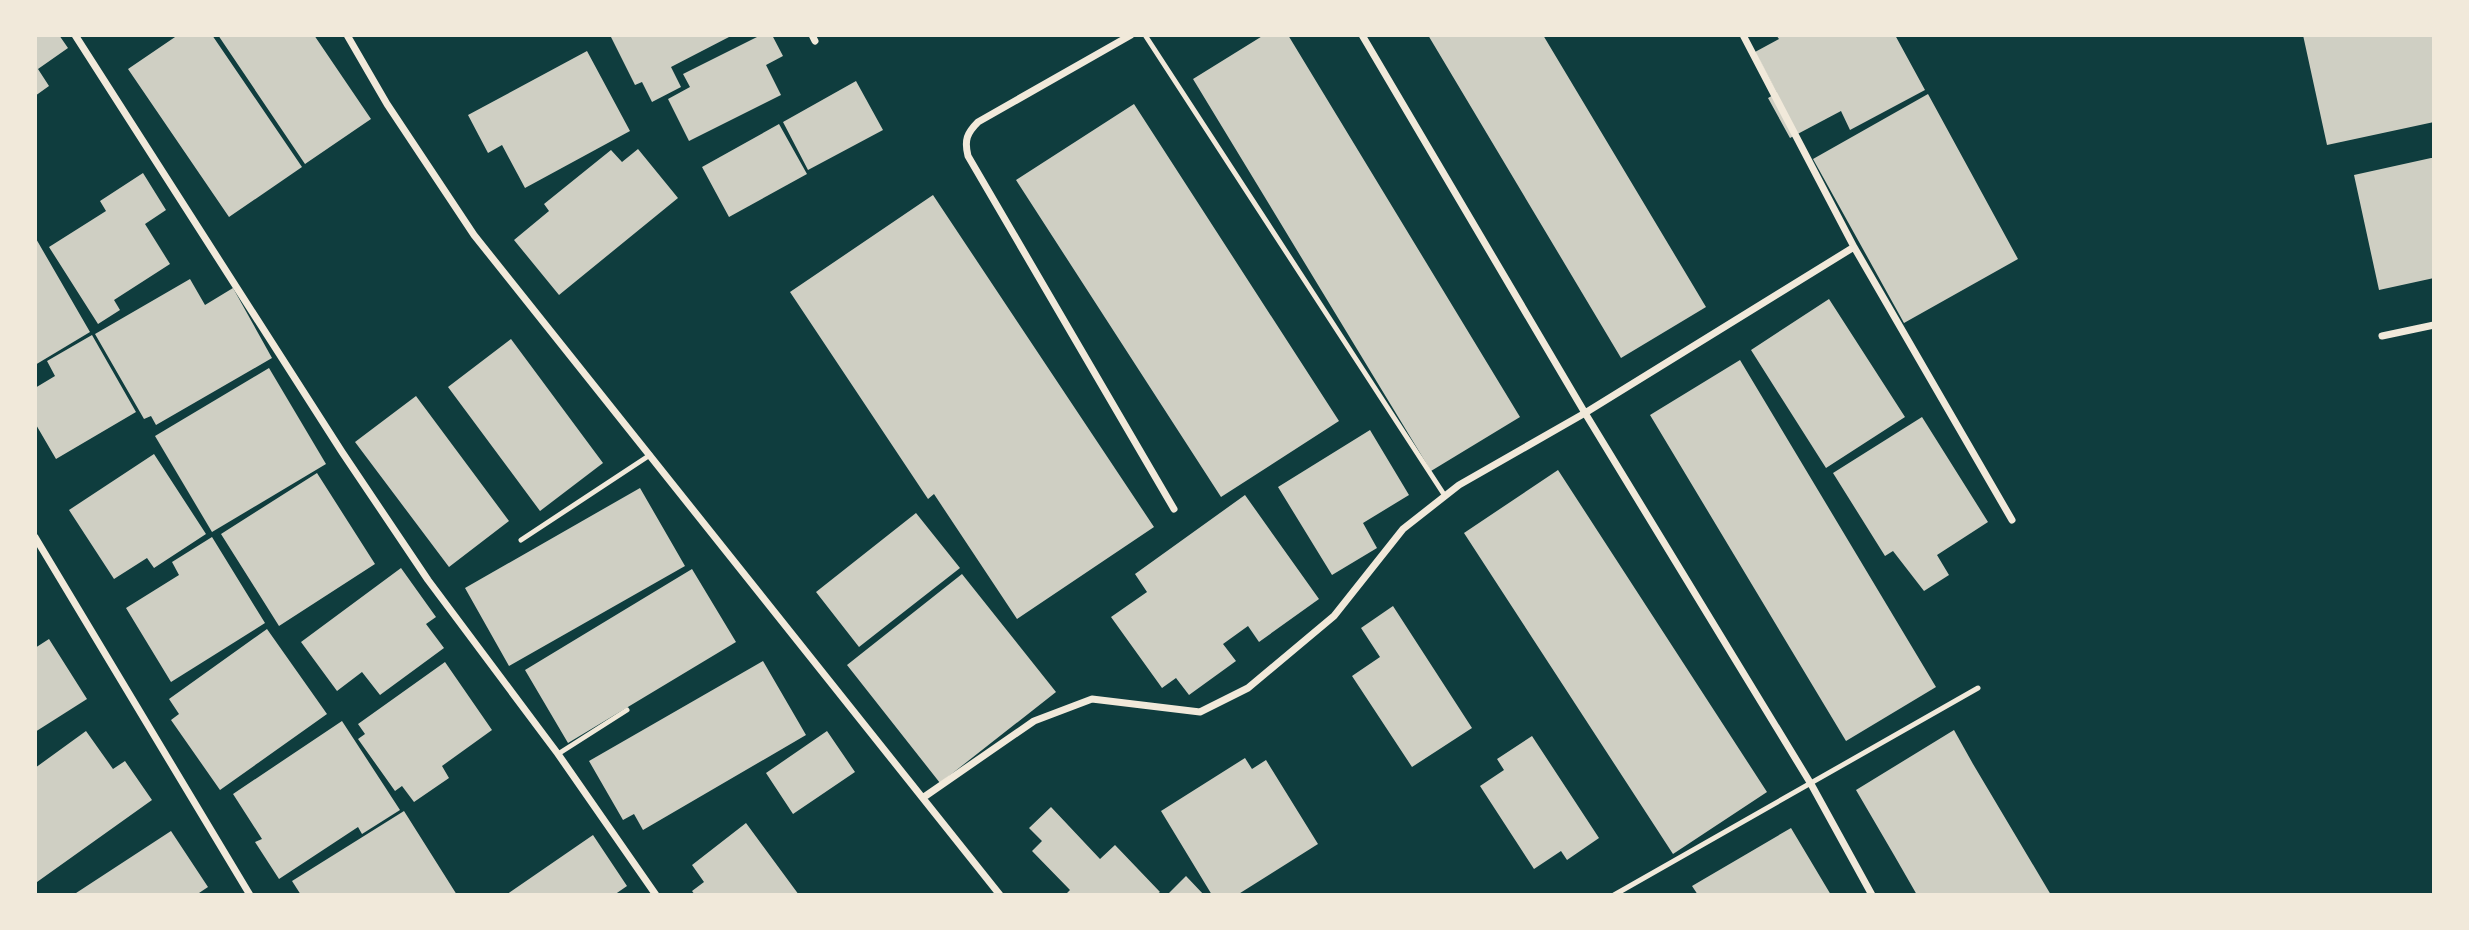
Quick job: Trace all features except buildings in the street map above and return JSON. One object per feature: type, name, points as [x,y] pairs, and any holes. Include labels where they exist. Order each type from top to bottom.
[{"type":"street","points":[[75,35],[342,452],[428,580],[558,754],[656,895]]},
{"type":"street","points":[[347,35],[387,104],[474,235],[1000,895]]},
{"type":"street","points":[[1132,35],[978,122],[969,131],[965,143],[968,156],[1174,509]]},
{"type":"street","points":[[1362,35],[1585,413],[1811,783],[1872,895]]},
{"type":"street","points":[[1743,35],[1854,247],[2012,520]]},
{"type":"street","points":[[924,797],[1034,721],[1091,699],[1200,712],[1248,688],[1334,616],[1403,529],[1459,485],[1585,413],[1854,247]]},
{"type":"street","points":[[2382,336],[2434,325]]},
{"type":"street","points":[[35,537],[250,895]]},
{"type":"lane","points":[[1145,35],[1445,496]]},
{"type":"lane","points":[[521,540],[650,455]]},
{"type":"lane","points":[[1614,895],[1978,688]]},
{"type":"lane","points":[[558,754],[627,710]]}]
